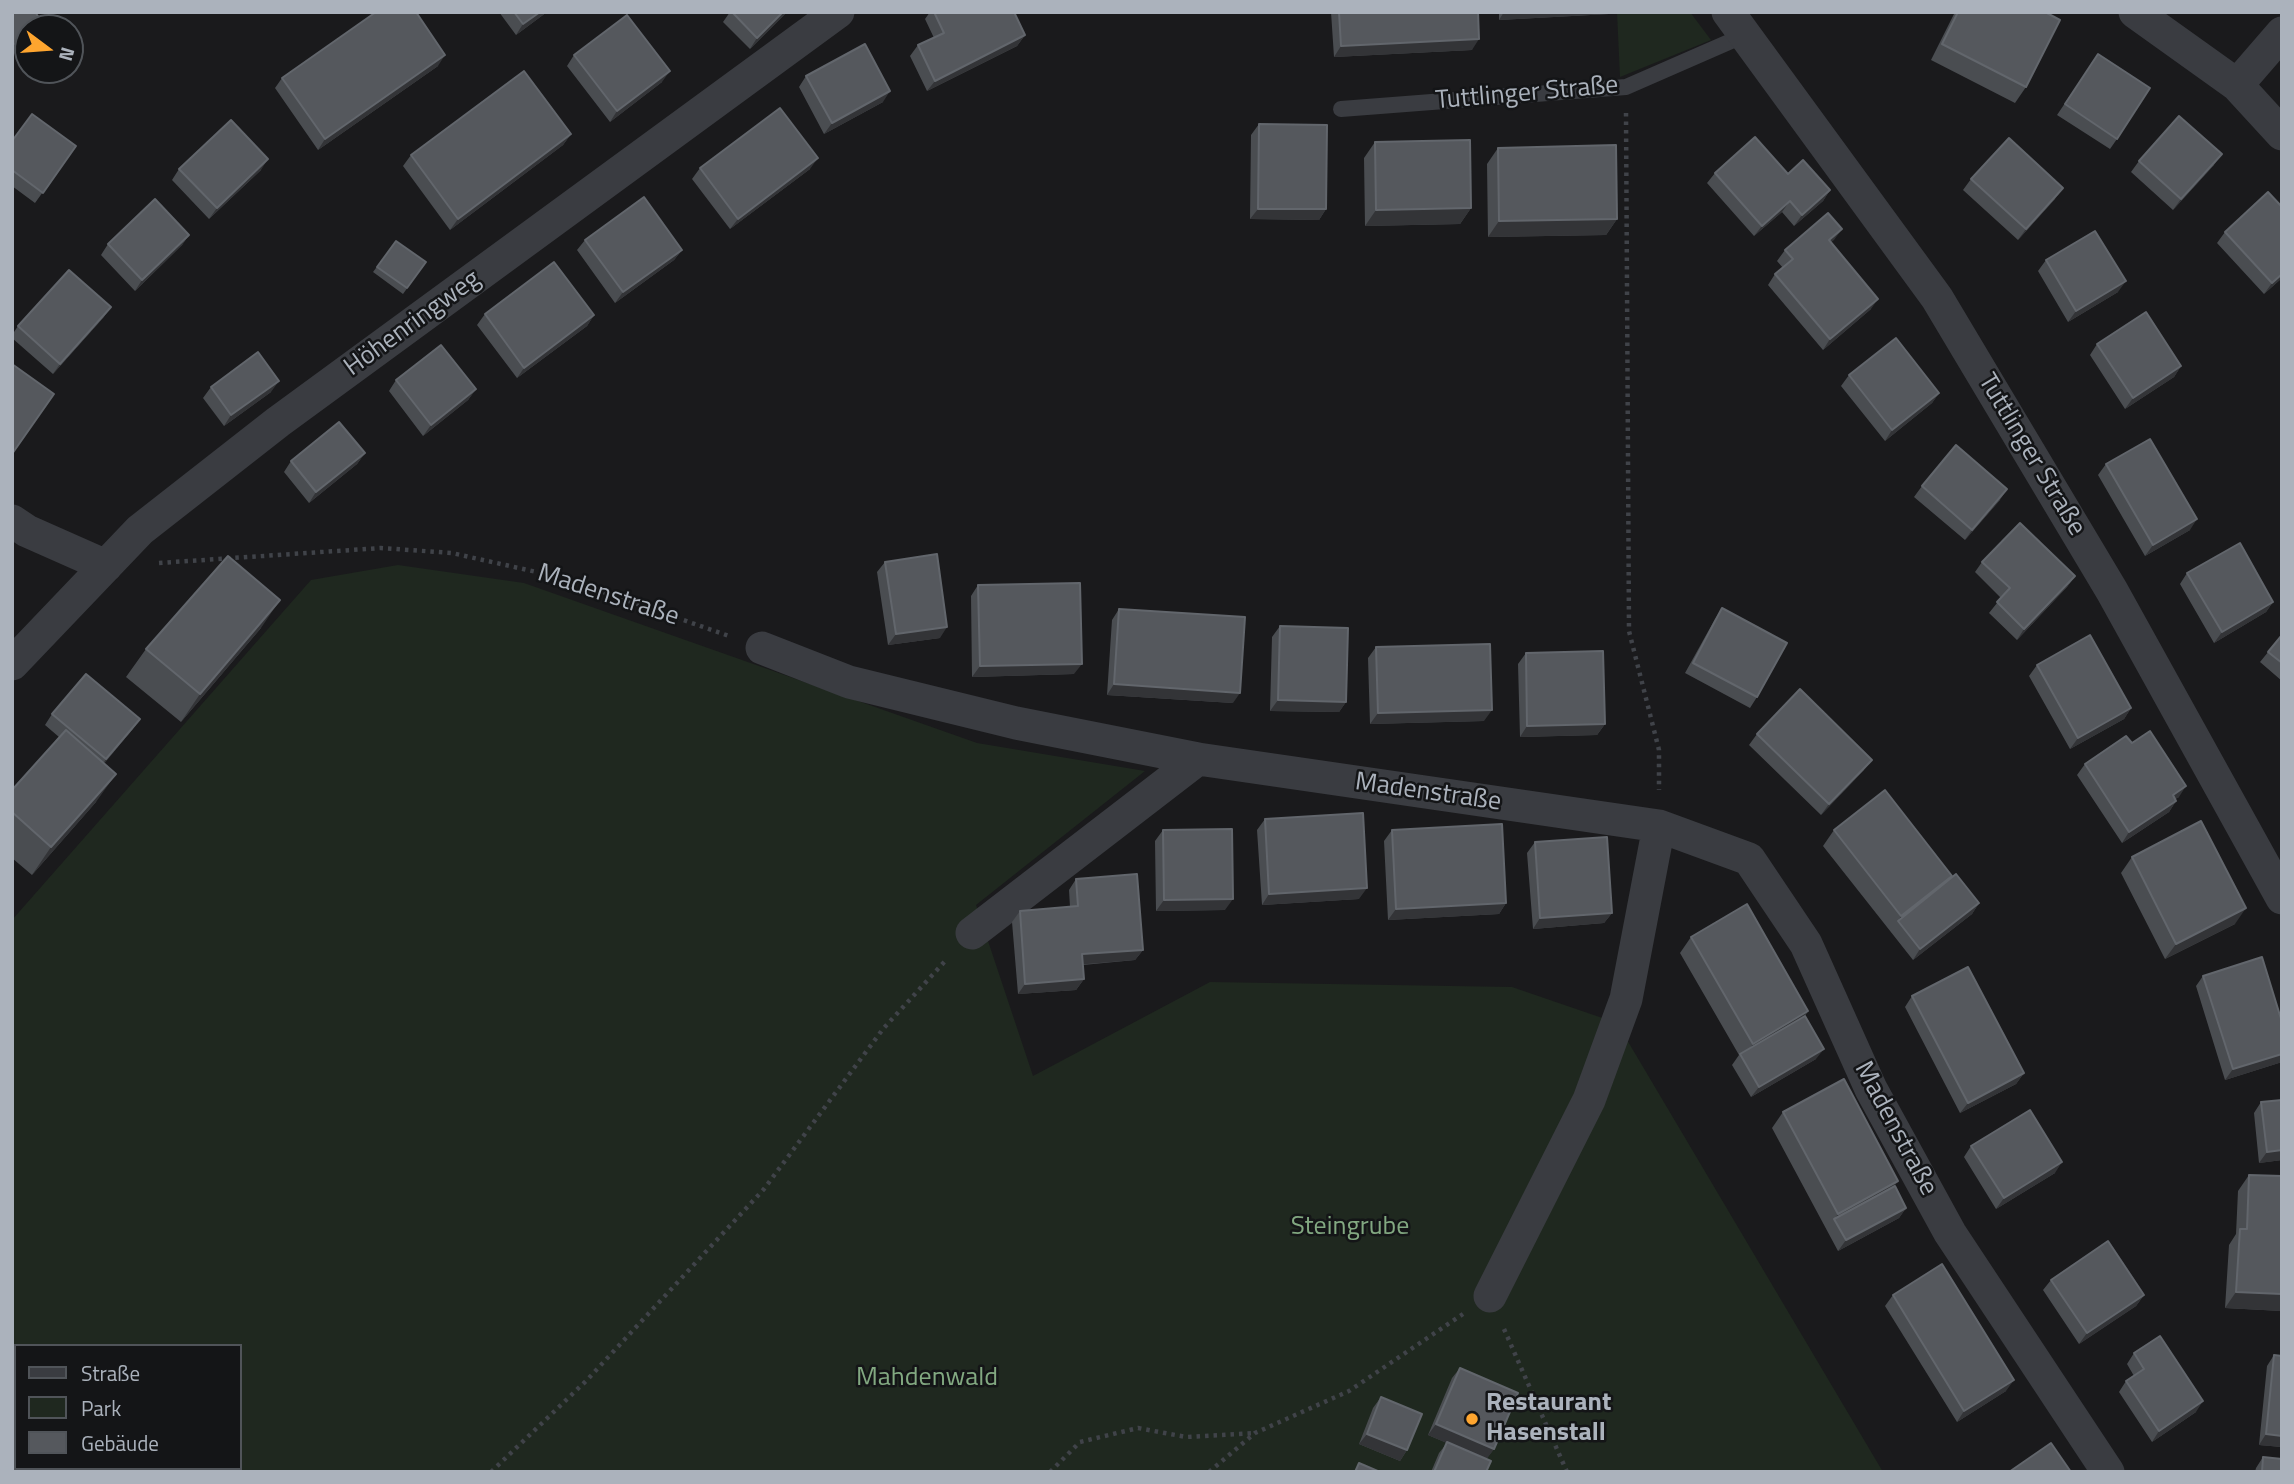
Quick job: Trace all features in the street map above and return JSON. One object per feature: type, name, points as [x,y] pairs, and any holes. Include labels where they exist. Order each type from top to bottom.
[{"type":"street","name":"Höhenringweg","points":[[12,664],[140,530],[278,422],[838,12]]},
{"type":"street","points":[[2135,12],[2237,85],[2282,134]]},
{"type":"street","name":"Tuttlinger Straße","points":[[1736,24],[1937,298],[2112,591],[2282,898]]},
{"type":"street","points":[[2237,85],[2282,33]]},
{"type":"street","points":[[12,521],[27,531],[106,566]]},
{"type":"street","name":"Madenstraße","points":[[762,648],[849,682],[1016,723],[1198,759],[1658,826],[1749,859],[1806,944],[1871,1089],[1950,1233],[2108,1472]]},
{"type":"street","points":[[972,933],[1198,759]]},
{"type":"street","points":[[1490,1296],[1588,1100],[1626,999],[1658,826]]},
{"type":"lane","name":"Tuttlinger Straße","points":[[1341,109],[1626,87],[1736,24]]},
{"type":"path","points":[[1626,87],[1629,631],[1659,750],[1658,826]]},
{"type":"path","name":"Madenstraße","points":[[106,566],[381,548],[452,553],[563,578],[762,648]]},
{"type":"path","points":[[491,1472],[587,1380],[764,1189],[883,1029],[972,933]]},
{"type":"path","points":[[1209,1472],[1255,1433],[1349,1391],[1490,1296],[1567,1472]]},
{"type":"path","points":[[1050,1472],[1080,1442],[1138,1428],[1186,1437],[1255,1433]]},
{"type":"green space","points":[[1617,12],[1690,12],[1711,40],[1620,77]]},
{"type":"green space","points":[[398,565],[524,583],[977,743],[1145,771],[976,905],[1033,1076],[1210,982],[1512,987],[1617,1023],[1883,1472],[12,1472],[12,920],[311,580]]},
{"type":"building","points":[[12,12],[35,12],[36,14],[14,14],[12,46]]},
{"type":"building","points":[[376,12],[416,12],[445,55],[325,139],[282,78]]},
{"type":"building","points":[[514,12],[540,12],[523,24]]},
{"type":"building","points":[[732,12],[783,12],[757,38]]},
{"type":"building","points":[[934,12],[1014,12],[1025,35],[935,81],[918,45],[944,33]]},
{"type":"building","points":[[1339,12],[1478,12],[1479,39],[1341,46]]},
{"type":"building","points":[[1958,12],[2045,12],[2060,20],[2026,87],[1942,44]]},
{"type":"building","points":[[627,15],[670,71],[617,111],[574,55]]},
{"type":"building","points":[[865,44],[890,91],[832,123],[806,76]]},
{"type":"building","points":[[2098,54],[2150,88],[2117,139],[2065,104]]},
{"type":"building","points":[[524,71],[571,134],[458,219],[411,155]]},
{"type":"building","points":[[780,108],[818,158],[738,219],[700,168]]},
{"type":"building","points":[[32,114],[76,146],[43,193],[12,170],[12,141]]},
{"type":"building","points":[[2179,116],[2222,154],[2181,199],[2139,161]]},
{"type":"building","points":[[231,120],[268,159],[217,208],[179,169]]},
{"type":"building","points":[[1259,124],[1327,125],[1326,209],[1258,209]]},
{"type":"building","points":[[1755,137],[1788,174],[1803,160],[1830,190],[1802,215],[1790,201],[1762,226],[1715,173]]},
{"type":"building","points":[[2009,138],[2063,188],[2026,229],[1971,179]]},
{"type":"building","points":[[1470,140],[1471,208],[1376,210],[1375,142]]},
{"type":"building","points":[[1616,145],[1617,219],[1499,221],[1498,148]]},
{"type":"building","points":[[2268,192],[2282,207],[2282,274],[2272,283],[2225,232]]},
{"type":"building","points":[[644,197],[682,250],[623,292],[585,240]]},
{"type":"building","points":[[155,199],[189,235],[142,280],[108,244]]},
{"type":"building","points":[[1828,213],[1842,229],[1829,240],[1878,299],[1830,339],[1775,274],[1793,259],[1785,250]]},
{"type":"building","points":[[2095,231],[2126,281],[2076,311],[2046,260]]},
{"type":"building","points":[[396,241],[426,262],[407,288],[377,267]]},
{"type":"building","points":[[554,262],[594,315],[524,368],[485,314]]},
{"type":"building","points":[[69,270],[111,307],[60,364],[18,326]]},
{"type":"building","points":[[2146,312],[2181,366],[2133,398],[2097,344]]},
{"type":"building","points":[[1896,338],[1939,393],[1892,430],[1849,375]]},
{"type":"building","points":[[441,345],[476,389],[431,425],[396,380]]},
{"type":"building","points":[[258,352],[279,381],[231,415],[211,387]]},
{"type":"building","points":[[12,364],[54,394],[12,454]]},
{"type":"building","points":[[339,422],[365,453],[316,492],[291,461]]},
{"type":"building","points":[[2150,439],[2197,519],[2153,545],[2106,464]]},
{"type":"building","points":[[1956,445],[2007,489],[1972,530],[1922,486]]},
{"type":"building","points":[[2020,523],[2075,576],[2024,629],[1997,602],[2010,588],[1982,562]]},
{"type":"building","points":[[2240,543],[2273,602],[2222,632],[2187,573]]},
{"type":"building","points":[[937,554],[947,627],[896,634],[885,562]]},
{"type":"building","points":[[228,556],[280,600],[200,694],[146,649]]},
{"type":"building","points":[[1080,583],[1082,664],[980,666],[978,585]]},
{"type":"building","points":[[1722,608],[1787,643],[1757,697],[1693,663]]},
{"type":"building","points":[[1119,609],[1245,617],[1240,693],[1114,684]]},
{"type":"building","points":[[1280,626],[1348,628],[1346,702],[1278,700]]},
{"type":"building","points":[[2090,635],[2131,708],[2078,738],[2037,665]]},
{"type":"building","points":[[2282,635],[2282,663],[2268,652]]},
{"type":"building","points":[[1490,644],[1492,710],[1378,713],[1376,647]]},
{"type":"building","points":[[1603,651],[1605,724],[1527,726],[1526,653]]},
{"type":"building","points":[[86,674],[140,719],[106,759],[52,714]]},
{"type":"building","points":[[1800,689],[1872,760],[1829,804],[1757,734]]},
{"type":"building","points":[[66,730],[116,774],[51,847],[12,812],[12,790]]},
{"type":"building","points":[[2150,731],[2186,786],[2173,795],[2176,801],[2129,832],[2085,764],[2126,736],[2132,743]]},
{"type":"building","points":[[1885,790],[1952,876],[1901,916],[1834,830]]},
{"type":"building","points":[[1363,813],[1367,888],[1269,894],[1265,819]]},
{"type":"building","points":[[2201,821],[2246,908],[2176,944],[2132,857]]},
{"type":"building","points":[[1502,824],[1506,903],[1396,909],[1392,830]]},
{"type":"building","points":[[1232,829],[1233,899],[1164,900],[1163,830]]},
{"type":"building","points":[[1607,837],[1612,913],[1540,918],[1535,842]]},
{"type":"building","points":[[1137,874],[1143,950],[1082,954],[1084,979],[1025,984],[1020,911],[1078,906],[1076,879]]},
{"type":"building","points":[[1956,874],[1979,903],[1920,949],[1898,921]]},
{"type":"building","points":[[1747,904],[1808,1011],[1753,1044],[1691,937]]},
{"type":"building","points":[[2262,957],[2282,1022],[2282,1054],[2233,1069],[2203,976]]},
{"type":"building","points":[[1968,967],[2024,1073],[1968,1103],[1912,996]]},
{"type":"building","points":[[1805,1016],[1824,1049],[1759,1087],[1740,1054]]},
{"type":"building","points":[[1844,1079],[1898,1181],[1838,1214],[1783,1112]]},
{"type":"building","points":[[2282,1100],[2282,1150],[2267,1152],[2261,1102]]},
{"type":"building","points":[[2030,1110],[2062,1162],[2004,1198],[1971,1146]]},
{"type":"building","points":[[2249,1175],[2282,1176],[2282,1294],[2236,1292],[2240,1229],[2247,1229]]},
{"type":"building","points":[[1895,1186],[1906,1208],[1846,1240],[1834,1219]]},
{"type":"building","points":[[2108,1241],[2144,1295],[2087,1333],[2051,1280]]},
{"type":"building","points":[[1942,1264],[2014,1380],[1964,1411],[1893,1295]]},
{"type":"building","points":[[2160,1336],[2203,1401],[2159,1431],[2126,1381],[2144,1369],[2134,1353]]},
{"type":"building","points":[[2274,1355],[2282,1356],[2282,1436],[2266,1434]]},
{"type":"building","points":[[1460,1368],[1518,1393],[1494,1449],[1436,1424]]},
{"type":"building","points":[[1381,1397],[1422,1414],[1407,1450],[1367,1434]]},
{"type":"building","points":[[1447,1442],[1491,1461],[1486,1472],[1434,1472]]},
{"type":"building","points":[[2051,1443],[2071,1472],[2009,1472]]},
{"type":"building","points":[[2263,1457],[2282,1459],[2282,1472],[2262,1472]]},
{"type":"building","points":[[1359,1463],[1380,1472],[1355,1472]]},
{"type":"place","name":"Restaurant Hasenstall","points":[[1472,1419]]},
{"type":"park label","name":"Steingrube","points":[[1350,1228]]},
{"type":"park label","name":"Mahdenwald","points":[[927,1379]]}]
